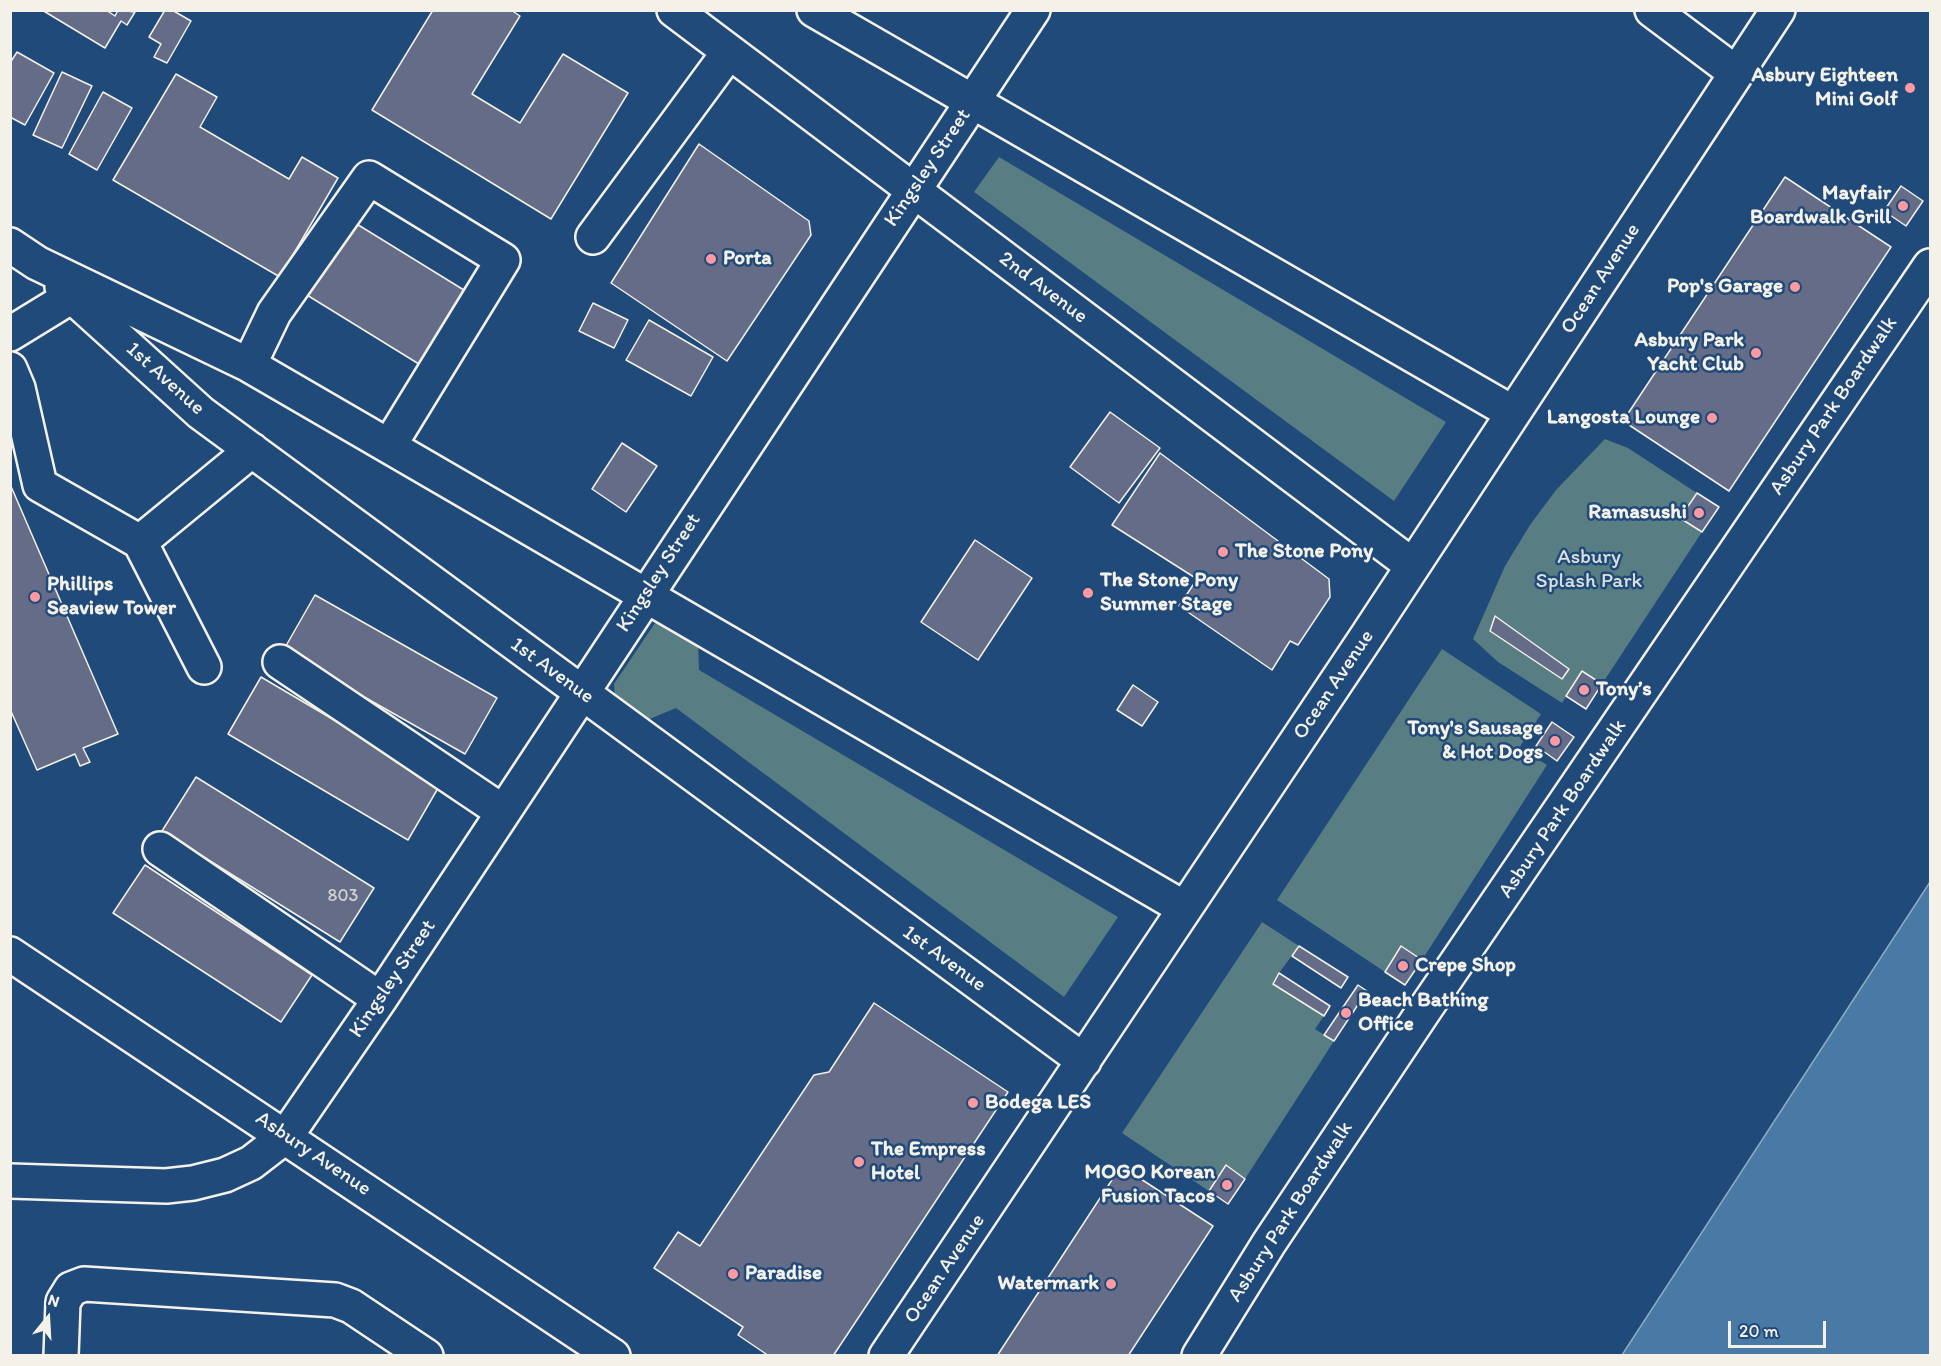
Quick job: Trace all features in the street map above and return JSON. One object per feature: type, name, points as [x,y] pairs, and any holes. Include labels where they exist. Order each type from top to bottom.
[{"type":"street","name":"2nd Avenue","points":[[674,10],[1413,566]]},
{"type":"street","name":"Kingsley Street","points":[[10,1181],[166,1186],[193,1183],[225,1175],[251,1163],[286,1136],[380,999],[645,594],[1033,10]]},
{"type":"street","points":[[1652,10],[1736,73]]},
{"type":"street","name":"Ocean Avenue","points":[[886,1356],[1413,566],[1778,10]]},
{"type":"street","points":[[824,13],[973,102],[1513,413]]},
{"type":"street","points":[[593,237],[729,52]]},
{"type":"street","points":[[249,365],[274,313],[369,178],[503,260],[389,446]]},
{"type":"street","name":"1st Avenue","points":[[24,254],[249,365],[1184,908]]},
{"type":"street","name":"1st Avenue","points":[[24,254],[201,413],[1084,1061]]},
{"type":"street","name":"Asbury Park Boardwalk","points":[[1199,1356],[1269,1243],[1417,1022],[1930,266]]},
{"type":"street","points":[[10,334],[72,296]]},
{"type":"street","points":[[10,369],[18,388],[40,485],[140,542],[204,667]]},
{"type":"street","points":[[140,542],[252,450]]},
{"type":"street","points":[[280,662],[503,812]]},
{"type":"street","points":[[160,849],[380,999]]},
{"type":"street","name":"Asbury Avenue","points":[[10,954],[286,1136],[600,1352]]},
{"type":"street","points":[[61,1356],[63,1302],[71,1289],[84,1284],[335,1300],[351,1306],[426,1356]]},
{"type":"green space","points":[[999,157],[1446,422],[1394,501],[974,192]]},
{"type":"green space","name":"Asbury Splash Park","points":[[1605,439],[1628,448],[1697,493],[1680,518],[1702,532],[1602,684],[1582,671],[1562,703],[1498,662],[1473,639],[1505,566],[1530,525],[1556,490]]},
{"type":"green space","points":[[667,620],[698,640],[699,670],[1118,917],[1064,997],[676,708],[645,721],[615,698],[614,684],[655,623]]},
{"type":"green space","points":[[1442,649],[1541,714],[1519,748],[1547,765],[1422,960],[1401,947],[1385,972],[1277,900]]},
{"type":"green space","points":[[1262,922],[1299,946],[1279,973],[1324,1016],[1315,1029],[1334,1041],[1245,1179],[1226,1166],[1209,1191],[1122,1133]]},
{"type":"water","points":[[1930,882],[1930,1355],[1622,1355]]},
{"type":"building","points":[[42,10],[106,10],[115,16],[118,10],[135,12],[127,25],[121,21],[105,48]]},
{"type":"building","points":[[165,10],[172,10],[191,21],[167,63],[154,57],[161,44],[149,37]]},
{"type":"building","points":[[433,10],[511,10],[520,16],[472,94],[520,123],[563,54],[628,93],[551,219],[372,110]]},
{"type":"building","points":[[17,52],[54,73],[25,125],[10,117],[10,63]]},
{"type":"building","points":[[62,72],[92,86],[62,148],[33,135]]},
{"type":"building","points":[[176,74],[217,97],[200,127],[289,179],[302,157],[338,178],[280,277],[113,180]]},
{"type":"building","points":[[103,92],[132,108],[97,170],[69,154]]},
{"type":"building","name":"Porta","points":[[699,144],[809,221],[811,235],[727,361],[611,283]]},
{"type":"building","points":[[1785,177],[1891,247],[1729,491],[1623,421]]},
{"type":"building","name":"Mayfair Boardwalk Grill","points":[[1901,186],[1923,201],[1906,226],[1884,211]]},
{"type":"building","points":[[347,218],[472,295],[427,369],[302,292]]},
{"type":"building","points":[[593,303],[628,320],[614,348],[579,331]]},
{"type":"building","points":[[649,320],[713,357],[691,396],[626,360]]},
{"type":"building","points":[[1110,412],[1160,448],[1119,503],[1070,467]]},
{"type":"building","points":[[622,443],[657,466],[626,512],[592,489]]},
{"type":"building","name":"The Stone Pony","points":[[1160,453],[1329,579],[1330,597],[1298,645],[1290,641],[1272,670],[1179,606],[1197,579],[1112,525]]},
{"type":"building","name":"Phillips Seaview Tower","points":[[10,484],[118,734],[83,748],[90,762],[80,766],[75,754],[37,770],[10,709]]},
{"type":"building","name":"Ramasushi","points":[[1697,493],[1719,507],[1702,532],[1680,518]]},
{"type":"building","points":[[975,540],[1032,578],[978,660],[921,622]]},
{"type":"building","points":[[315,595],[497,698],[465,754],[283,651]]},
{"type":"building","points":[[1495,616],[1569,669],[1562,679],[1490,631]]},
{"type":"building","name":"Tony’s","points":[[1582,671],[1602,684],[1586,709],[1566,696]]},
{"type":"building","points":[[261,677],[441,783],[408,840],[228,734]]},
{"type":"building","points":[[1133,685],[1158,702],[1142,726],[1117,710]]},
{"type":"building","name":"Tony's Sausage & Hot Dogs","points":[[1552,722],[1574,737],[1557,761],[1536,746]]},
{"type":"building","points":[[196,777],[374,888],[340,942],[162,831]]},
{"type":"building","points":[[145,865],[312,975],[281,1022],[113,913]]},
{"type":"building","points":[[1299,946],[1348,977],[1341,988],[1292,956]]},
{"type":"building","name":"Crepe Shop","points":[[1401,946],[1422,960],[1405,985],[1385,972]]},
{"type":"building","points":[[1279,973],[1330,1006],[1324,1016],[1273,984]]},
{"type":"building","name":"Beach Bathing Office","points":[[1358,985],[1367,991],[1334,1041],[1324,1035]]},
{"type":"building","name":"The Empress Hotel","points":[[874,1003],[1008,1092],[833,1356],[769,1356],[738,1335],[743,1327],[654,1268],[678,1232],[700,1246],[814,1075],[829,1072]]},
{"type":"building","name":"MOGO Korean Fusion Tacos","points":[[1226,1165],[1245,1179],[1228,1204],[1209,1191]]},
{"type":"building","points":[[1121,1166],[1213,1226],[1128,1356],[997,1356]]},
{"type":"place","name":"Asbury Eighteen Mini Golf","points":[[1910,88]]},
{"type":"place","name":"Mayfair Boardwalk Grill","points":[[1903,206]]},
{"type":"place","name":"Porta","points":[[711,259]]},
{"type":"place","name":"Pop's Garage","points":[[1795,287]]},
{"type":"place","name":"Asbury Park Yacht Club","points":[[1756,353]]},
{"type":"place","name":"Langosta Lounge","points":[[1712,418]]},
{"type":"place","name":"Ramasushi","points":[[1699,513]]},
{"type":"place","name":"The Stone Pony","points":[[1223,552]]},
{"type":"place","name":"The Stone Pony Summer Stage","points":[[1088,593]]},
{"type":"place","name":"Phillips Seaview Tower","points":[[35,597]]},
{"type":"place","name":"Tony’s","points":[[1584,690]]},
{"type":"place","name":"Tony's Sausage & Hot Dogs","points":[[1555,741]]},
{"type":"place","name":"Crepe Shop","points":[[1403,966]]},
{"type":"place","name":"Beach Bathing Office","points":[[1346,1013]]},
{"type":"place","name":"Bodega LES","points":[[973,1103]]},
{"type":"place","name":"The Empress Hotel","points":[[859,1162]]},
{"type":"place","name":"MOGO Korean Fusion Tacos","points":[[1227,1185]]},
{"type":"place","name":"Paradise","points":[[733,1274]]},
{"type":"place","name":"Watermark","points":[[1111,1284]]}]
